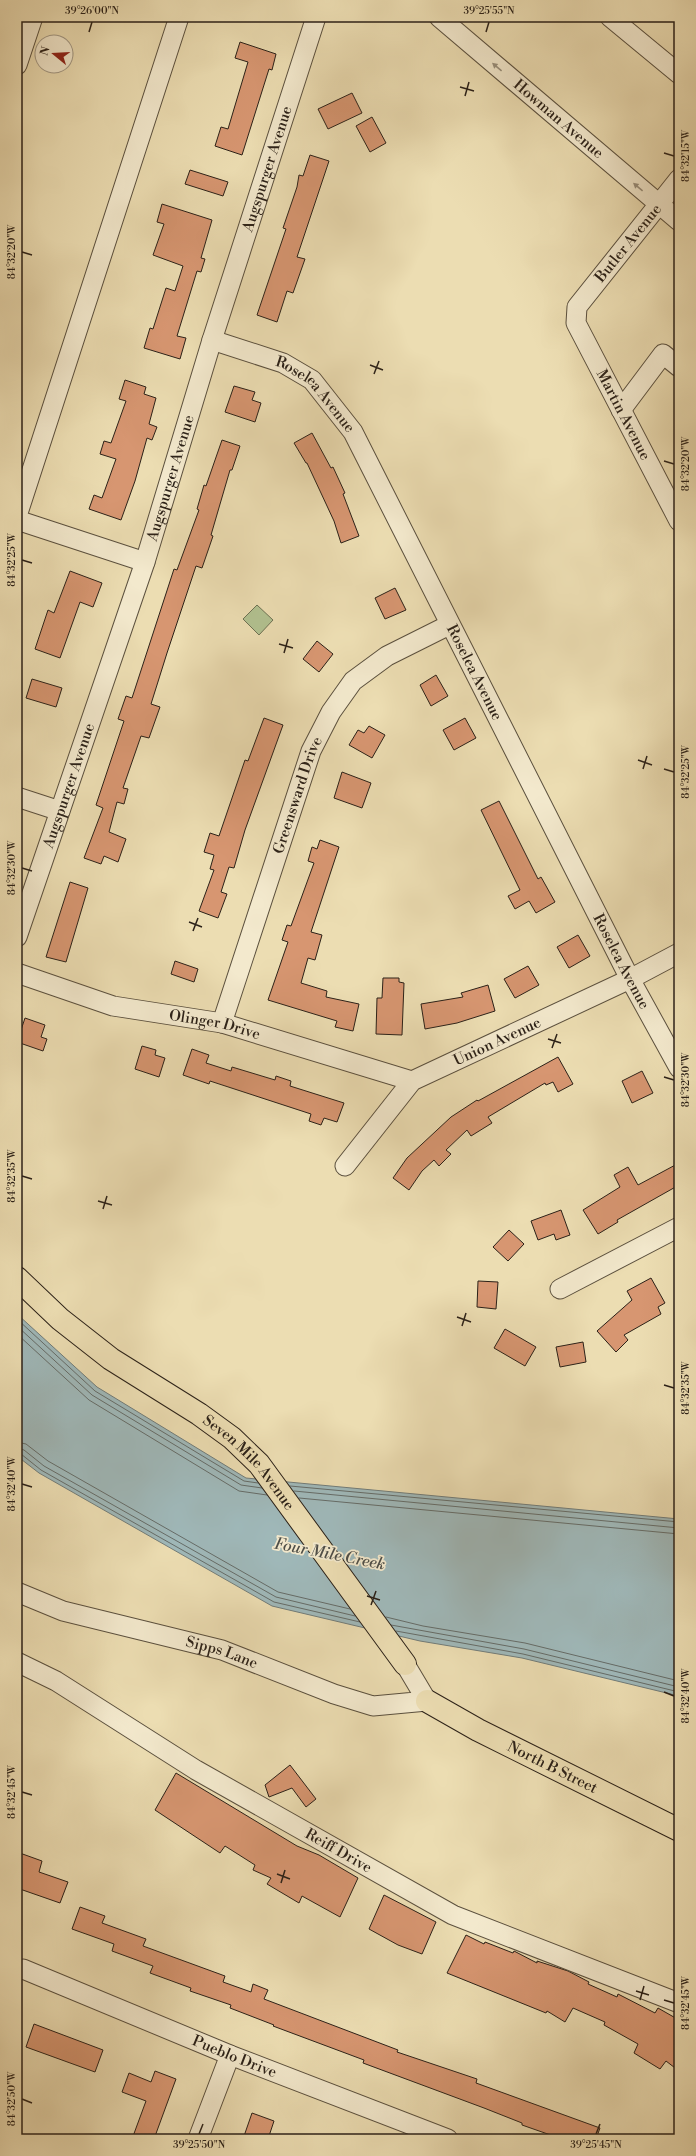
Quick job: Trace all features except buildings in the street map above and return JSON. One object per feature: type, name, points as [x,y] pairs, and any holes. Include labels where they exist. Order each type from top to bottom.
[{"type":"main road","name":"Seven Mile Avenue","points":[[17,1278],[60,1319],[111,1359],[199,1414],[232,1438],[259,1464],[405,1664]]},
{"type":"main road","name":"North B Street","points":[[427,1701],[478,1730],[679,1830]]},
{"type":"street","points":[[17,65],[33,17]]},
{"type":"street","points":[[17,516],[179,17]]},
{"type":"street","name":"Howman Avenue","points":[[439,17],[679,221]]},
{"type":"street","points":[[610,17],[679,74]]},
{"type":"street","name":"Augspurger Avenue","points":[[17,937],[145,562],[212,340],[313,18]]},
{"type":"street","name":"Butler Avenue","points":[[577,307],[679,179]]},
{"type":"street","name":"Martin Avenue","points":[[577,307],[576,323],[679,521]]},
{"type":"street","name":"Roselea Avenue","points":[[212,340],[283,363],[312,380],[332,403],[353,432],[449,625],[630,979],[679,1068]]},
{"type":"street","points":[[621,410],[664,354],[679,366]]},
{"type":"street","points":[[17,520],[145,562]]},
{"type":"street","name":"Greensward Drive","points":[[222,1023],[311,751],[331,712],[353,681],[381,660],[449,625]]},
{"type":"street","points":[[17,797],[60,811]]},
{"type":"street","name":"Union Avenue","points":[[345,1166],[412,1081],[630,979],[679,953]]},
{"type":"street","name":"Olinger Drive","points":[[17,973],[114,1006],[222,1023],[412,1081]]},
{"type":"street","points":[[560,1289],[679,1227]]},
{"type":"street","name":"Sipps Lane","points":[[17,1592],[63,1611],[222,1650],[334,1694],[373,1706],[427,1701]]},
{"type":"street","name":"Reiff Drive","points":[[17,1662],[56,1681],[196,1770],[454,1915],[679,2003]]},
{"type":"street","name":"Seven Mile Avenue","points":[[405,1664],[427,1701]]},
{"type":"street","name":"Pueblo Drive","points":[[23,1969],[230,2055],[448,2139]]},
{"type":"street","points":[[198,2139],[230,2055]]},
{"type":"green space","points":[[257,605],[273,620],[259,635],[243,619]]},
{"type":"water","name":"Four Mile Creek","points":[[17,1314],[97,1387],[246,1478],[679,1519],[679,1696],[522,1658],[420,1641],[272,1606],[39,1473],[17,1456]]}]
